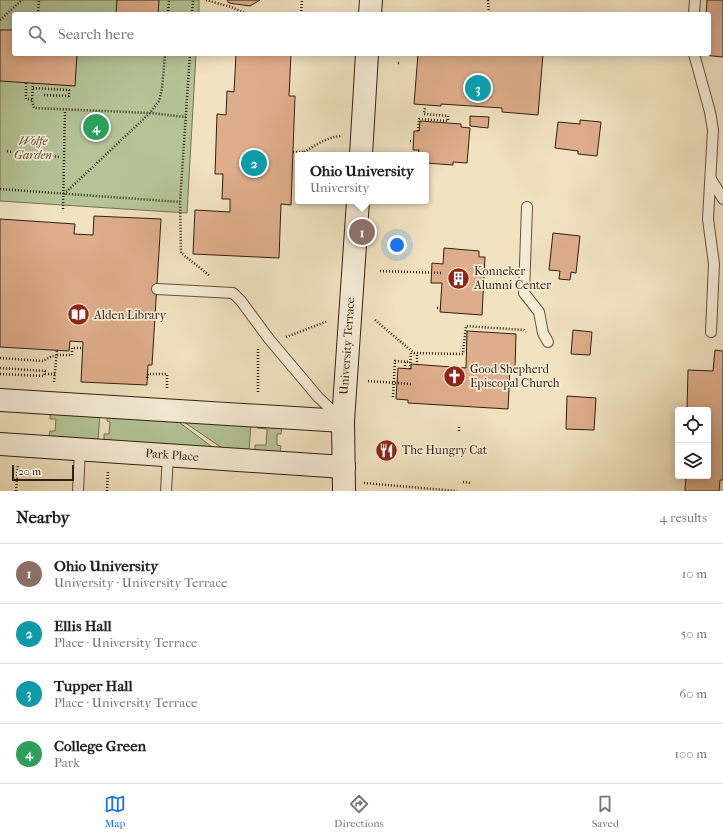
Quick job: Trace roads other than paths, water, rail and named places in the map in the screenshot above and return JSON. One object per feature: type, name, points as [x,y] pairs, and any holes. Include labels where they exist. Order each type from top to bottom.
[{"type":"street","points":[[370,12],[371,0]]},
{"type":"street","points":[[360,152],[367,56]]},
{"type":"street","name":"University Terrace","points":[[353,487],[344,467],[343,421],[358,204]]},
{"type":"street","points":[[0,400],[343,421]]},
{"type":"street","name":"Park Place","points":[[0,444],[344,467]]},
{"type":"lane","points":[[694,12],[695,0]]},
{"type":"lane","points":[[695,56],[710,112],[713,130],[708,219],[718,265],[711,332]]},
{"type":"lane","points":[[711,179],[723,199]]},
{"type":"lane","points":[[527,207],[524,293],[539,312],[543,333],[548,342]]},
{"type":"lane","points":[[157,289],[233,294],[241,301],[269,339],[318,397],[343,421]]},
{"type":"lane","points":[[78,491],[80,449]]},
{"type":"lane","points":[[166,491],[168,455]]},
{"type":"place","name":"Tupper Hall","points":[[478,88]]},
{"type":"place","name":"College Green","points":[[96,127]]},
{"type":"place","name":"Ellis Hall","points":[[254,163]]},
{"type":"place","name":"Ohio University","points":[[362,232]]},
{"type":"place","name":"Konneker Alumni Center","points":[[458,278]]},
{"type":"place","name":"Alden Library","points":[[78,315]]},
{"type":"place","name":"Good Shepherd Episcopal Church","points":[[454,376]]},
{"type":"place","name":"The Hungry Cat","points":[[386,450]]},
{"type":"park label","name":"Wolfe Garden","points":[[33,148]]}]
